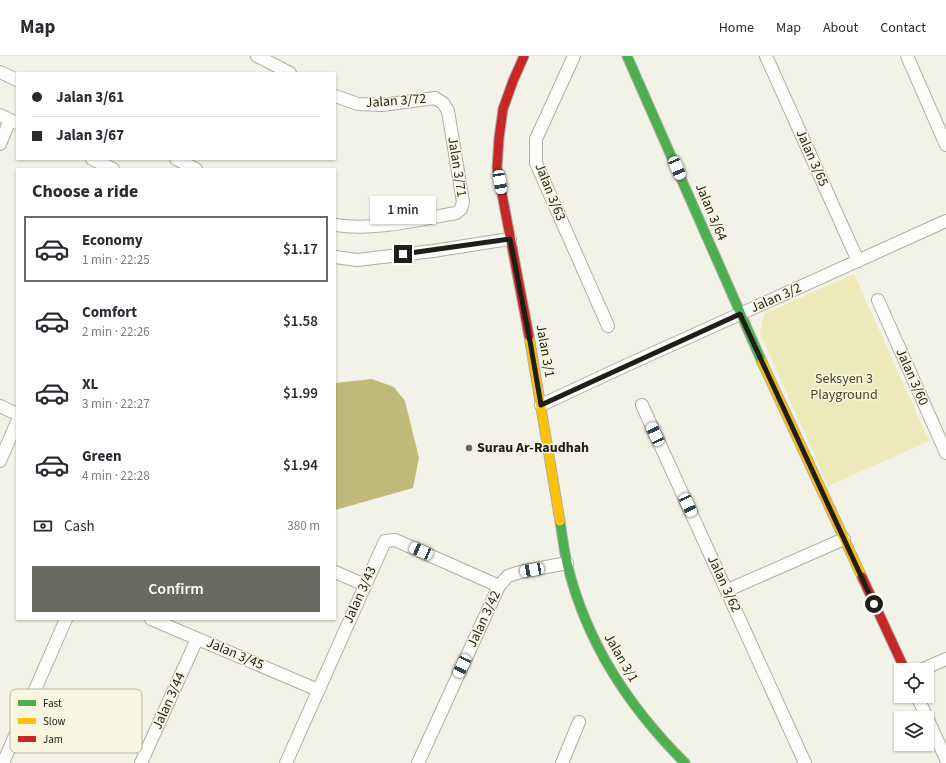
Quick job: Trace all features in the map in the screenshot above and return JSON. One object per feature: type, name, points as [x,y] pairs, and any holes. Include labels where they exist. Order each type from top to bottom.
[{"type":"street","points":[[257,56],[288,72]]},
{"type":"street","name":"Jalan 3/1","points":[[524,56],[503,110],[497,168],[530,341],[567,564],[586,623],[604,660],[626,696],[656,733],[685,763]]},
{"type":"street","name":"Jalan 3/63","points":[[574,56],[536,139],[536,163],[608,326]]},
{"type":"street","name":"Jalan 3/64","points":[[627,56],[740,314],[902,663]]},
{"type":"street","name":"Jalan 3/65","points":[[766,56],[858,261]]},
{"type":"street","points":[[906,56],[946,145]]},
{"type":"street","points":[[0,72],[16,80]]},
{"type":"street","name":"Jalan 3/72","points":[[336,96],[358,104],[382,105],[435,98]]},
{"type":"street","name":"Jalan 3/71","points":[[336,225],[382,226],[456,213],[461,209],[463,202],[448,111],[443,103],[435,98]]},
{"type":"street","points":[[0,144],[9,119]]},
{"type":"street","points":[[94,160],[111,168]]},
{"type":"street","points":[[178,160],[194,168]]},
{"type":"street","name":"Jalan 3/2","points":[[541,405],[946,221]]},
{"type":"street","points":[[336,257],[357,260],[433,251],[510,239]]},
{"type":"street","name":"Jalan 3/60","points":[[878,300],[946,453]]},
{"type":"street","name":"Jalan 3/62","points":[[642,405],[728,590],[805,763]]},
{"type":"street","points":[[0,406],[16,414]]},
{"type":"street","points":[[0,461],[16,424]]},
{"type":"street","points":[[728,590],[844,539]]},
{"type":"street","name":"Jalan 3/43","points":[[286,763],[385,541],[395,540],[499,586]]},
{"type":"street","name":"Jalan 3/42","points":[[418,763],[437,718],[499,586],[508,576],[520,572],[567,564]]},
{"type":"street","points":[[336,572],[365,585]]},
{"type":"street","points":[[35,689],[66,620]]},
{"type":"street","name":"Jalan 3/45","points":[[153,620],[318,690]]},
{"type":"street","name":"Jalan 3/44","points":[[142,763],[197,638]]},
{"type":"street","points":[[934,664],[946,659]]},
{"type":"street","points":[[920,703],[946,759]]},
{"type":"street","points":[[562,763],[579,722]]},
{"type":"street","points":[[3,763],[10,747]]},
{"type":"green space","name":"Seksyen 3 Playground","points":[[854,274],[929,441],[828,486],[760,333],[764,314]]},
{"type":"shaded area","points":[[372,379],[394,387],[405,401],[419,458],[413,488],[336,510],[336,383]]},
{"type":"traffic: fast","points":[[627,56],[762,362]]},
{"type":"traffic: fast","points":[[560,521],[566,558],[575,592],[585,620],[598,646],[628,696],[645,719],[685,763]]},
{"type":"traffic: slow","points":[[529,336],[560,521]]},
{"type":"traffic: slow","points":[[762,362],[862,577]]},
{"type":"traffic: jam","points":[[524,56],[503,109],[497,168],[529,336]]},
{"type":"traffic: jam","points":[[862,577],[902,663]]},
{"type":"place","name":"Surau Ar-Raudhah","points":[[469,448]]},
{"type":"route","points":[[403,254],[510,239],[541,405],[740,314],[874,604]]}]
